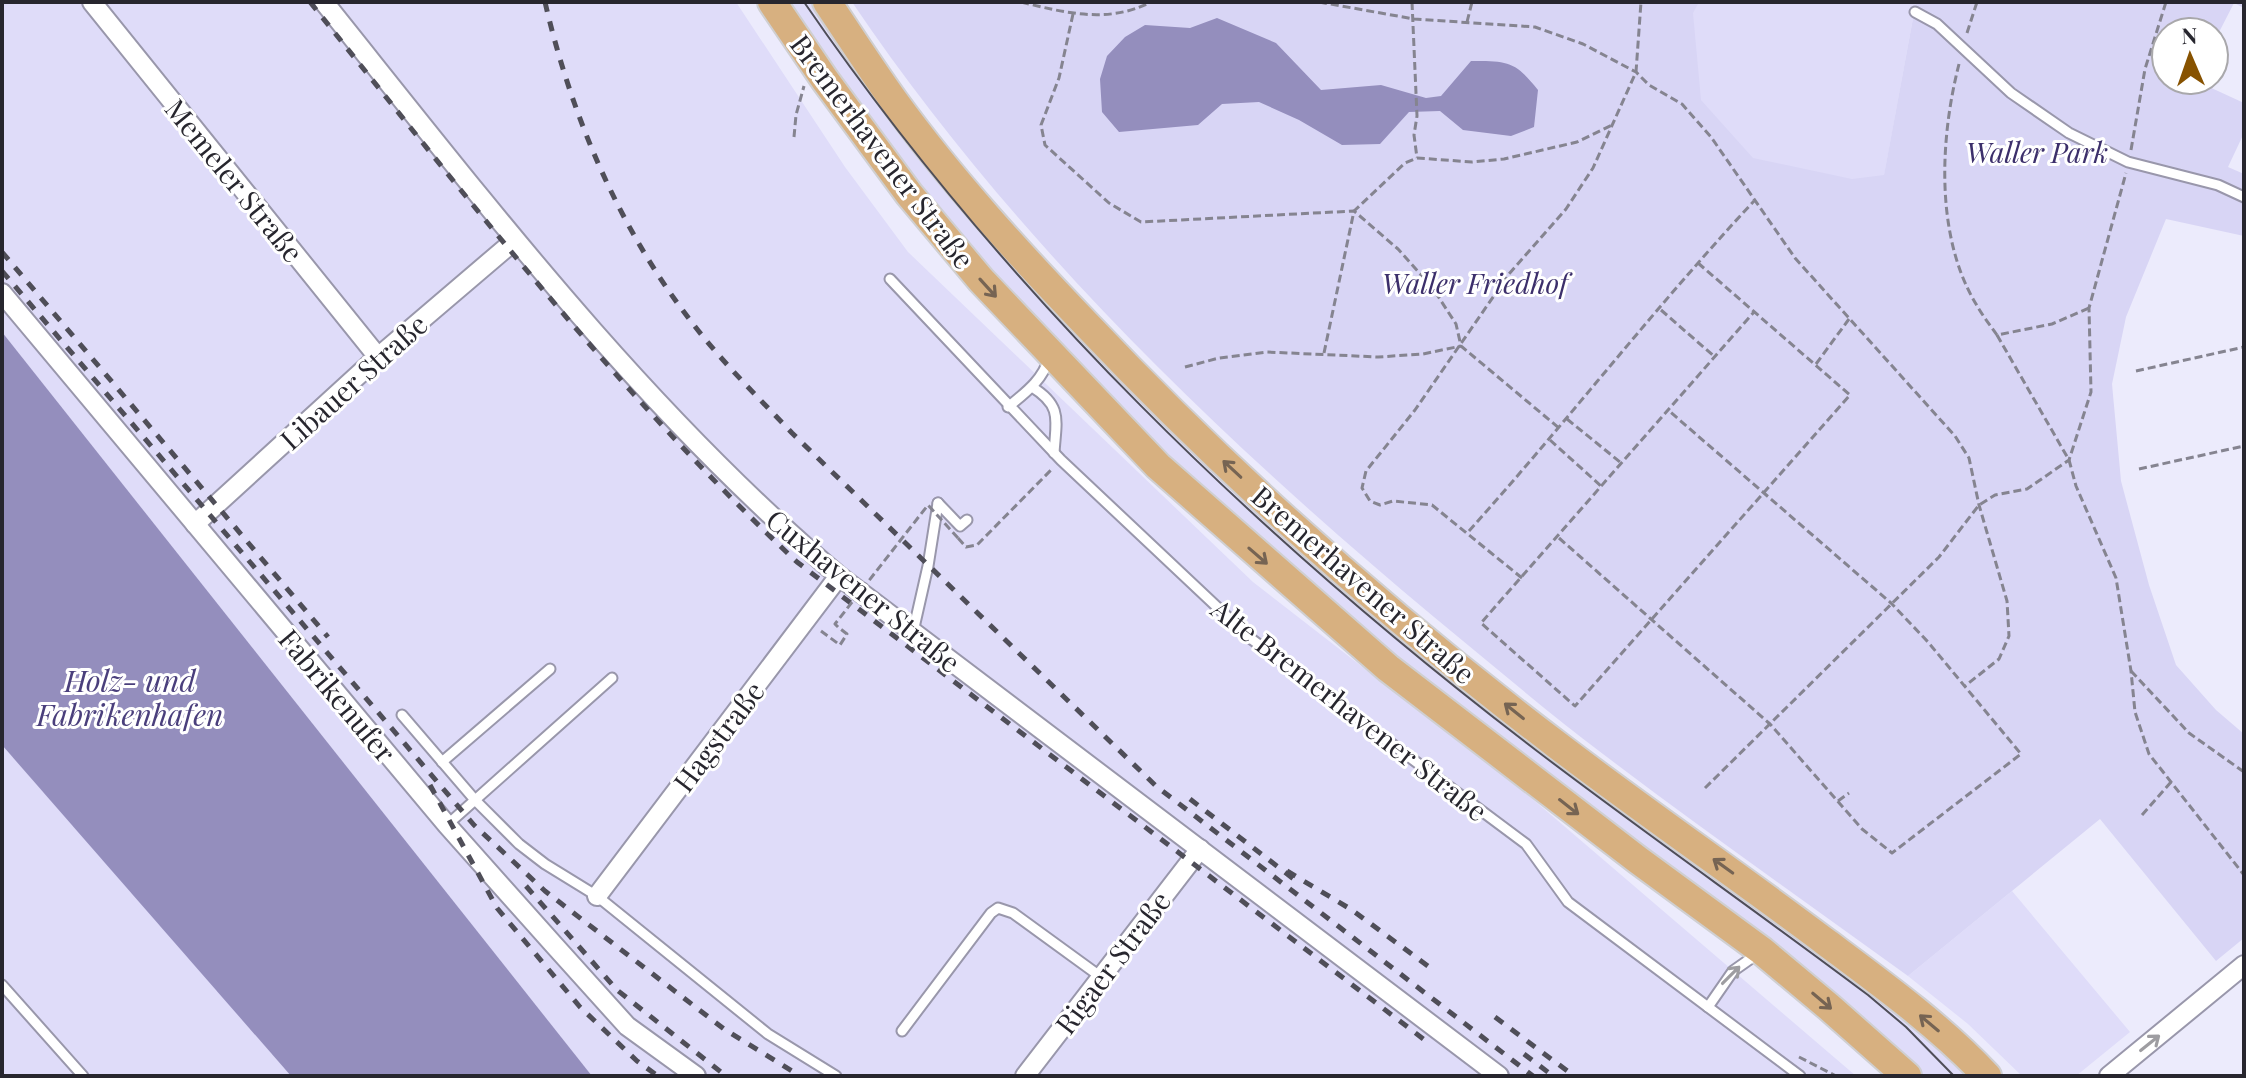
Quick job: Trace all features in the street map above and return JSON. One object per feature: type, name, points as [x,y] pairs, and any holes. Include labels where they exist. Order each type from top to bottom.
[{"type":"main road","name":"Bremerhavener Straße","points":[[772,2],[909,194],[981,280],[1158,466],[1388,668],[1762,951],[1907,1076]]},
{"type":"main road","name":"Bremerhavener Straße","points":[[827,2],[894,102],[1033,269],[1164,405],[1258,493],[1409,627],[1557,745],[1906,1003],[1987,1076]]},
{"type":"street","name":"Memeler Straße","points":[[92,2],[378,357]]},
{"type":"street","name":"Cuxhavener Straße","points":[[324,2],[514,241],[724,471],[782,528],[839,576],[1499,1076]]},
{"type":"street","name":"Libauer Straße","points":[[195,524],[378,357],[514,241]]},
{"type":"street","name":"Fabrikenufer","points":[[2,293],[447,825],[627,1026],[696,1076]]},
{"type":"street","name":"Hagstraße","points":[[597,896],[839,576]]},
{"type":"street","name":"Rigaer Straße","points":[[1025,1076],[1200,849]]},
{"type":"street","points":[[2109,1076],[2244,965]]},
{"type":"lane","points":[[1915,12],[1937,24],[2011,93],[2069,133],[2128,162],[2218,185],[2244,197]]},
{"type":"lane","name":"Alte Bremerhavener Straße","points":[[890,279],[1008,407],[1250,638],[1526,844],[1568,902],[1800,1076]]},
{"type":"lane","points":[[1008,407],[1032,387],[1046,369],[1050,355]]},
{"type":"lane","points":[[1032,387],[1047,396],[1056,410],[1058,456]]},
{"type":"lane","points":[[913,632],[938,503],[960,526],[967,520]]},
{"type":"lane","points":[[442,762],[550,669]]},
{"type":"lane","points":[[447,825],[612,678]]},
{"type":"lane","points":[[402,715],[475,800],[519,844],[597,896],[768,1034],[836,1076]]},
{"type":"lane","points":[[902,1031],[991,913],[998,908],[1013,913],[1101,977]]},
{"type":"lane","points":[[1708,1007],[1733,971],[1762,951]]},
{"type":"lane","points":[[2,985],[83,1076]]},
{"type":"path","points":[[1021,2],[1073,14],[1103,16],[1136,10],[1151,2]]},
{"type":"path","points":[[1319,2],[1414,19],[1535,27],[1583,44],[1636,72],[1649,85],[1682,104],[1711,137],[1795,258],[1955,436],[1969,458],[1979,505],[2007,601],[2009,636],[1999,659],[1965,686]]},
{"type":"path","points":[[1412,2],[1417,158]]},
{"type":"path","points":[[1467,23],[1472,2]]},
{"type":"path","points":[[1522,578],[1432,505],[1393,501],[1380,505],[1370,501],[1362,488],[1366,471],[1415,410],[1509,274],[1566,209],[1593,168],[1636,72],[1641,2]]},
{"type":"path","points":[[1977,2],[1952,90],[1943,188],[1953,249],[1975,303],[1997,335],[2069,460],[2076,486],[2116,578],[2135,712],[2149,754],[2244,875]]},
{"type":"path","points":[[1705,788],[1939,557],[1979,505],[1995,495],[2027,489],[2069,460],[2091,392],[2089,308],[2128,162],[2145,69],[2166,2]]},
{"type":"path","points":[[1073,14],[1059,78],[1041,125],[1045,145],[1109,203],[1141,222],[1354,211],[1398,249],[1432,287],[1456,324],[1461,346],[1559,428]]},
{"type":"path","points":[[794,137],[802,91],[809,79]]},
{"type":"path","points":[[1324,353],[1354,211],[1405,163],[1417,158],[1472,162],[1504,159],[1577,142],[1614,124]]},
{"type":"path","points":[[1468,532],[1754,201]]},
{"type":"path","points":[[1698,263],[1850,395],[1575,706],[1481,623],[1754,312]]},
{"type":"path","points":[[1997,335],[2052,324],[2089,308]]},
{"type":"path","points":[[1659,309],[1715,357]]},
{"type":"path","points":[[1816,364],[1849,319]]},
{"type":"path","points":[[1185,367],[1219,358],[1267,352],[1378,357],[1423,354],[1461,346]]},
{"type":"path","points":[[2136,371],[2244,347]]},
{"type":"path","points":[[1558,537],[1770,724],[1862,829],[1892,853],[2021,754],[1891,603],[1668,410]]},
{"type":"path","points":[[1567,419],[1621,463]]},
{"type":"path","points":[[1550,440],[1601,486]]},
{"type":"path","points":[[2139,469],[2244,446]]},
{"type":"path","points":[[806,620],[840,645],[847,634],[835,624],[928,505],[966,547],[977,545],[1058,456]]},
{"type":"path","points":[[2131,671],[2189,733],[2244,772]]},
{"type":"path","points":[[2142,815],[2171,782]]},
{"type":"path","points":[[1838,801],[1849,793]]},
{"type":"path","points":[[1780,1061],[1796,1056],[1836,1076]]},
{"type":"shaded area","points":[[2,2],[736,2],[845,167],[908,252],[1253,582],[1529,796],[1856,1076],[592,1076],[2,332]]},
{"type":"shaded area","points":[[783,2],[815,2],[1218,469],[1854,975],[1974,1076],[1924,1076],[1859,1013],[1470,723],[1209,500],[963,247]]},
{"type":"shaded area","points":[[1674,2],[1916,2],[1884,176],[1835,223],[1749,176],[1680,90]]},
{"type":"shaded area","points":[[2,745],[175,941],[291,1076],[2,1076]]},
{"type":"shaded area","points":[[2012,891],[2130,1032],[2076,1076],[2022,1076],[1968,1024],[1908,976]]},
{"type":"green space","name":"Waller Friedhof","points":[[852,2],[1699,2],[1693,13],[1701,100],[1753,158],[1852,179],[1884,175],[1916,2],[2244,2],[2244,8],[2234,3],[2227,16],[2150,16],[2150,96],[2229,96],[2244,103],[2244,133],[2228,167],[2244,174],[2244,236],[2166,219],[2126,317],[2112,384],[2121,481],[2149,585],[2176,665],[2216,710],[2244,734],[2244,938],[2216,961],[2100,819],[1908,976],[1581,737],[1353,548],[1196,405],[1121,329],[1048,252],[913,88]]},
{"type":"water","points":[[1217,18],[1276,43],[1321,90],[1381,85],[1426,98],[1441,96],[1471,61],[1510,65],[1523,73],[1538,90],[1534,127],[1511,136],[1463,130],[1440,111],[1409,112],[1380,144],[1342,145],[1299,120],[1259,102],[1222,104],[1198,125],[1119,132],[1102,112],[1100,79],[1107,56],[1125,37],[1145,25],[1190,28]]},
{"type":"water","name":"Holz- und Fabrikenhafen","points":[[2,332],[592,1076],[291,1076],[2,745]]},
{"type":"tram line","points":[[804,2],[881,109],[964,212],[1050,310],[1140,405],[1235,497],[1332,585],[1433,669],[1578,782],[1868,995],[1906,1027],[1954,1076]]},
{"type":"railway","points":[[310,2],[484,219],[604,361],[730,497],[797,562],[1426,1041]]},
{"type":"railway","points":[[545,2],[584,128],[620,209],[664,285],[740,378],[792,433],[1156,786],[1533,1076]]},
{"type":"railway","points":[[2,252],[328,637]]},
{"type":"railway","points":[[2,271],[474,825],[545,891],[724,1029],[800,1076]]},
{"type":"railway","points":[[430,785],[497,908],[580,1007],[637,1061],[658,1076]]},
{"type":"railway","points":[[1190,799],[1295,880]]},
{"type":"railway","points":[[1287,871],[1352,910],[1432,969]]},
{"type":"railway","points":[[526,886],[617,990],[726,1076]]},
{"type":"railway","points":[[1495,1017],[1574,1076]]},
{"type":"railway","points":[[1524,1054],[1553,1076]]},
{"type":"park label","name":"Waller Park","points":[[2037,151]]}]
